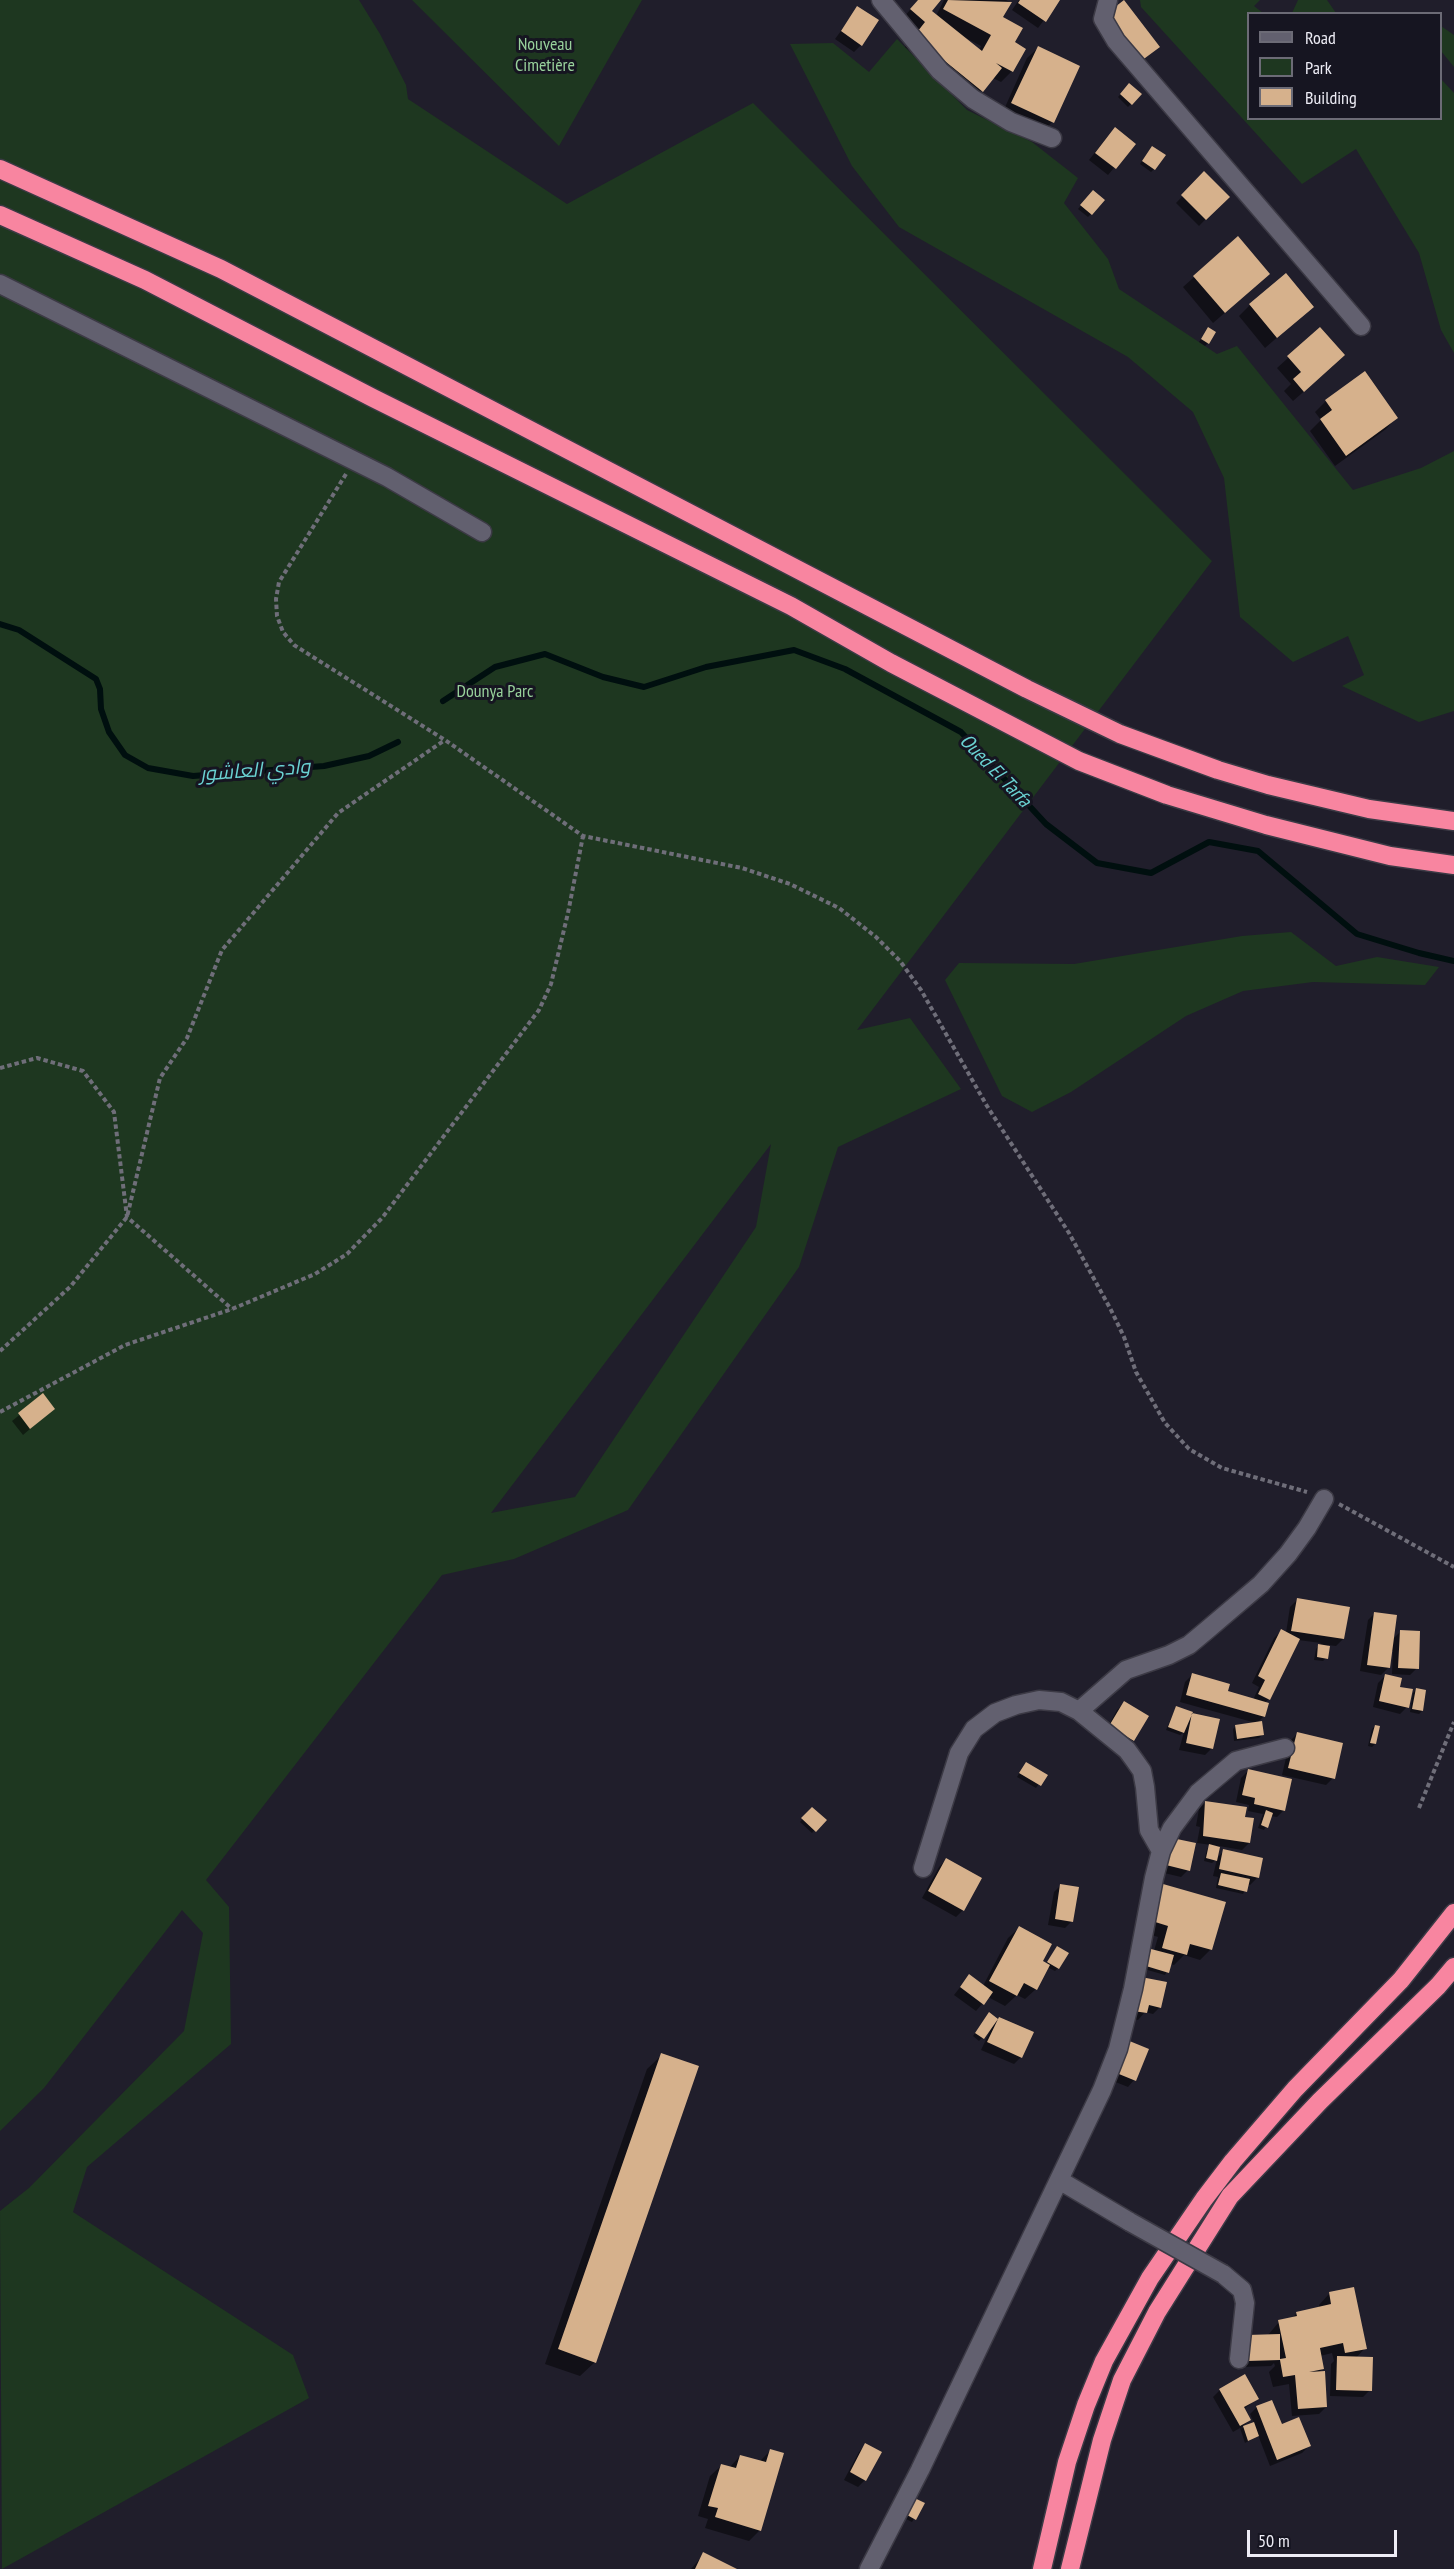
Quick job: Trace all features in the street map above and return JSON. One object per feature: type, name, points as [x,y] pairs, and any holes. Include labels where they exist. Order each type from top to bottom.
[{"type":"highway","points":[[0,169],[221,269],[1027,689],[1111,730],[1189,760],[1268,785],[1370,809],[1454,821]]},
{"type":"highway","points":[[0,215],[145,280],[373,398],[791,606],[891,663],[1079,761],[1167,795],[1266,825],[1390,856],[1454,865]]},
{"type":"highway","points":[[1042,2569],[1067,2462],[1086,2405],[1104,2361],[1150,2278],[1190,2218],[1233,2161],[1295,2089],[1401,1980],[1454,1913]]},
{"type":"highway","points":[[1070,2569],[1102,2440],[1122,2380],[1157,2312],[1224,2205],[1320,2101],[1438,1986],[1454,1967]]},
{"type":"street","points":[[1108,0],[1103,19],[1116,41],[1361,326]]},
{"type":"street","points":[[885,1],[940,71],[974,99],[1011,122],[1052,138]]},
{"type":"street","points":[[0,284],[354,461],[420,495],[482,532]]},
{"type":"street","points":[[1079,1710],[1126,1670],[1179,1650],[1261,1584],[1288,1554],[1324,1499]]},
{"type":"street","points":[[923,1868],[959,1753],[974,1729],[995,1713],[1039,1700],[1061,1702],[1079,1710],[1126,1750],[1142,1772],[1149,1830],[1161,1851]]},
{"type":"street","points":[[869,2569],[920,2470],[1102,2090],[1118,2049],[1133,1989],[1161,1851],[1182,1811],[1215,1776],[1236,1761],[1285,1748]]},
{"type":"street","points":[[1059,2180],[1223,2274],[1242,2290],[1245,2303],[1239,2359]]},
{"type":"path","points":[[354,461],[279,582],[276,598],[277,616],[283,632],[294,645],[446,740],[583,836],[742,868],[790,884],[839,908],[876,937],[900,961],[921,990],[987,1106],[1069,1233],[1111,1310],[1124,1337],[1136,1372],[1165,1423],[1189,1449],[1222,1468],[1265,1479],[1343,1506],[1454,1567]]},
{"type":"path","points":[[0,1351],[70,1287],[127,1217],[160,1078],[187,1038],[222,950],[338,813],[446,740]]},
{"type":"path","points":[[0,1412],[125,1345],[232,1309],[315,1274],[347,1254],[382,1218],[533,1018],[551,984],[583,836]]},
{"type":"path","points":[[0,1068],[37,1059],[83,1071],[114,1112],[127,1217],[232,1309]]},
{"type":"path","points":[[1419,1808],[1454,1722]]},
{"type":"green space","name":"Dounya Parc","points":[[0,0],[359,0],[380,34],[406,85],[408,99],[567,204],[753,103],[1212,561],[857,1030],[910,1018],[961,1089],[838,1147],[799,1267],[628,1510],[514,1559],[442,1575],[206,1880],[229,1907],[231,2044],[87,2167],[73,2212],[293,2355],[309,2398],[2,2569],[0,2211],[29,2188],[184,2031],[203,1933],[182,1910],[44,2088],[0,2131]],"holes":[[[771,1144],[756,1227],[575,1497],[491,1513]]]},
{"type":"green space","name":"Nouveau Cimetière","points":[[412,0],[642,0],[559,146]]},
{"type":"green space","points":[[1140,0],[1260,0],[1254,6],[1262,12],[1247,12],[1247,120],[1442,120],[1442,80],[1454,93],[1454,353],[1441,330],[1419,253],[1356,149],[1302,184],[1141,7]]},
{"type":"green space","points":[[1298,0],[1327,0],[1335,12],[1292,12]]},
{"type":"green space","points":[[1442,27],[1454,35],[1454,67],[1442,52]]},
{"type":"green space","points":[[897,39],[967,110],[1032,142],[1078,178],[1064,203],[1108,259],[1119,289],[1217,354],[1237,346],[1353,490],[1421,468],[1454,451],[1454,711],[1419,722],[1342,686],[1364,675],[1348,636],[1293,662],[1240,617],[1224,478],[1193,412],[1128,357],[899,227],[852,166],[790,44],[833,43],[869,72]]},
{"type":"green space","points":[[1291,932],[1336,966],[1377,957],[1439,967],[1425,985],[1313,982],[1243,991],[1186,1016],[1071,1092],[1032,1112],[1002,1096],[945,980],[959,963],[1074,964],[1242,936]]},
{"type":"building","points":[[918,0],[941,0],[932,11],[982,51],[991,35],[943,9],[948,0],[1012,2],[1003,17],[1023,28],[1015,42],[1026,49],[1013,72],[996,63],[1002,68],[983,92],[914,36],[925,22],[910,9]]},
{"type":"building","points":[[1020,0],[1060,0],[1046,22],[1018,3]]},
{"type":"building","points":[[1124,0],[1160,47],[1141,61],[1106,14]]},
{"type":"building","points":[[857,6],[879,20],[862,46],[841,31]]},
{"type":"building","points":[[1038,46],[1080,66],[1054,123],[1011,103]]},
{"type":"building","points":[[1129,83],[1142,94],[1132,105],[1120,94]]},
{"type":"building","points":[[1115,127],[1136,144],[1116,169],[1095,153]]},
{"type":"building","points":[[1152,146],[1166,155],[1155,170],[1142,161]]},
{"type":"building","points":[[1204,171],[1230,197],[1206,220],[1181,195]]},
{"type":"building","points":[[1093,190],[1105,200],[1092,215],[1080,205]]},
{"type":"building","points":[[1238,236],[1270,274],[1225,313],[1193,276]]},
{"type":"building","points":[[1286,273],[1314,307],[1277,338],[1249,304]]},
{"type":"building","points":[[1208,327],[1216,332],[1209,344],[1201,339]]},
{"type":"building","points":[[1320,327],[1345,355],[1304,392],[1293,379],[1301,372],[1287,356]]},
{"type":"building","points":[[1365,371],[1398,418],[1346,456],[1320,419],[1332,410],[1325,400]]},
{"type":"building","points":[[43,1393],[55,1409],[30,1429],[18,1413]]},
{"type":"building","points":[[1297,1598],[1350,1607],[1344,1639],[1291,1631]]},
{"type":"building","points":[[1374,1612],[1397,1615],[1390,1668],[1367,1665]]},
{"type":"building","points":[[1281,1629],[1300,1639],[1270,1700],[1258,1694],[1265,1680],[1258,1676]]},
{"type":"building","points":[[1400,1630],[1420,1631],[1419,1669],[1398,1668]]},
{"type":"building","points":[[1318,1644],[1330,1646],[1328,1659],[1317,1657]]},
{"type":"building","points":[[1192,1673],[1230,1684],[1228,1691],[1269,1703],[1265,1717],[1186,1695]]},
{"type":"building","points":[[1385,1674],[1402,1678],[1400,1687],[1413,1689],[1409,1708],[1379,1701]]},
{"type":"building","points":[[1416,1688],[1426,1690],[1423,1711],[1412,1709]]},
{"type":"building","points":[[1124,1701],[1149,1716],[1134,1741],[1109,1726]]},
{"type":"building","points":[[1176,1706],[1193,1712],[1184,1733],[1168,1727]]},
{"type":"building","points":[[1192,1713],[1220,1719],[1213,1749],[1186,1743]]},
{"type":"building","points":[[1262,1721],[1264,1735],[1237,1739],[1235,1725]]},
{"type":"building","points":[[1375,1725],[1380,1726],[1376,1744],[1370,1743]]},
{"type":"building","points":[[1297,1732],[1343,1743],[1335,1779],[1288,1768]]},
{"type":"building","points":[[1026,1762],[1048,1775],[1041,1786],[1019,1773]]},
{"type":"building","points":[[1248,1769],[1292,1779],[1285,1811],[1254,1804],[1255,1798],[1242,1795]]},
{"type":"building","points":[[1205,1801],[1247,1807],[1245,1817],[1254,1818],[1250,1843],[1203,1836]]},
{"type":"building","points":[[812,1807],[827,1820],[816,1832],[801,1818]]},
{"type":"building","points":[[1266,1810],[1273,1813],[1268,1828],[1261,1825]]},
{"type":"building","points":[[1172,1838],[1196,1843],[1190,1871],[1166,1865]]},
{"type":"building","points":[[1209,1844],[1220,1847],[1217,1861],[1206,1858]]},
{"type":"building","points":[[1223,1849],[1263,1858],[1259,1878],[1219,1869]]},
{"type":"building","points":[[946,1858],[982,1878],[964,1911],[928,1891]]},
{"type":"building","points":[[1221,1873],[1250,1879],[1247,1892],[1218,1885]]},
{"type":"building","points":[[1060,1884],[1079,1887],[1073,1922],[1055,1919]]},
{"type":"building","points":[[1163,1884],[1226,1902],[1212,1950],[1190,1944],[1187,1955],[1162,1948],[1168,1926],[1152,1921]]},
{"type":"building","points":[[1019,1926],[1052,1944],[1043,1961],[1050,1965],[1037,1990],[1024,1983],[1017,1996],[989,1981]]},
{"type":"building","points":[[1057,1946],[1069,1953],[1059,1969],[1047,1962]]},
{"type":"building","points":[[1151,1949],[1174,1955],[1169,1973],[1146,1966]]},
{"type":"building","points":[[969,1974],[993,1992],[984,2005],[960,1987]]},
{"type":"building","points":[[1141,1977],[1167,1982],[1161,2008],[1149,2005],[1147,2013],[1133,2011]]},
{"type":"building","points":[[989,2012],[998,2019],[984,2039],[975,2033]]},
{"type":"building","points":[[999,2017],[1034,2032],[1022,2058],[987,2042]]},
{"type":"building","points":[[1127,2040],[1149,2049],[1136,2081],[1114,2072]]},
{"type":"building","points":[[661,2053],[699,2066],[596,2363],[558,2349]]},
{"type":"building","points":[[1354,2287],[1367,2349],[1345,2353],[1343,2343],[1320,2348],[1324,2369],[1309,2372],[1325,2371],[1327,2407],[1298,2409],[1295,2375],[1283,2377],[1280,2360],[1247,2361],[1247,2335],[1280,2334],[1280,2359],[1286,2358],[1278,2320],[1297,2316],[1296,2312],[1331,2304],[1329,2292]]},
{"type":"building","points":[[1337,2356],[1373,2357],[1372,2391],[1336,2390]]},
{"type":"building","points":[[1245,2374],[1259,2399],[1244,2407],[1251,2420],[1240,2426],[1219,2389]]},
{"type":"building","points":[[1272,2400],[1282,2424],[1299,2417],[1311,2446],[1277,2460],[1256,2406]]},
{"type":"building","points":[[1254,2422],[1259,2436],[1248,2441],[1243,2426]]},
{"type":"building","points":[[865,2443],[882,2452],[866,2481],[850,2472]]},
{"type":"building","points":[[770,2449],[784,2453],[761,2531],[715,2517],[718,2508],[708,2506],[721,2464],[736,2468],[740,2455],[766,2462]]},
{"type":"building","points":[[908,2495],[925,2503],[916,2520],[900,2511]]},
{"type":"building","points":[[703,2552],[737,2569],[695,2569]]},
{"type":"waterway","name":"وادي العاشور","points":[[0,624],[19,630],[96,679],[100,689],[101,709],[109,732],[125,755],[148,768],[193,776],[324,766],[369,756],[398,742]]},
{"type":"waterway","name":"Oued El Tarfa","points":[[443,701],[495,667],[545,654],[603,677],[644,687],[706,667],[794,650],[845,669],[961,732],[1046,824],[1097,863],[1151,873],[1209,842],[1258,851],[1357,934],[1454,961]]}]
